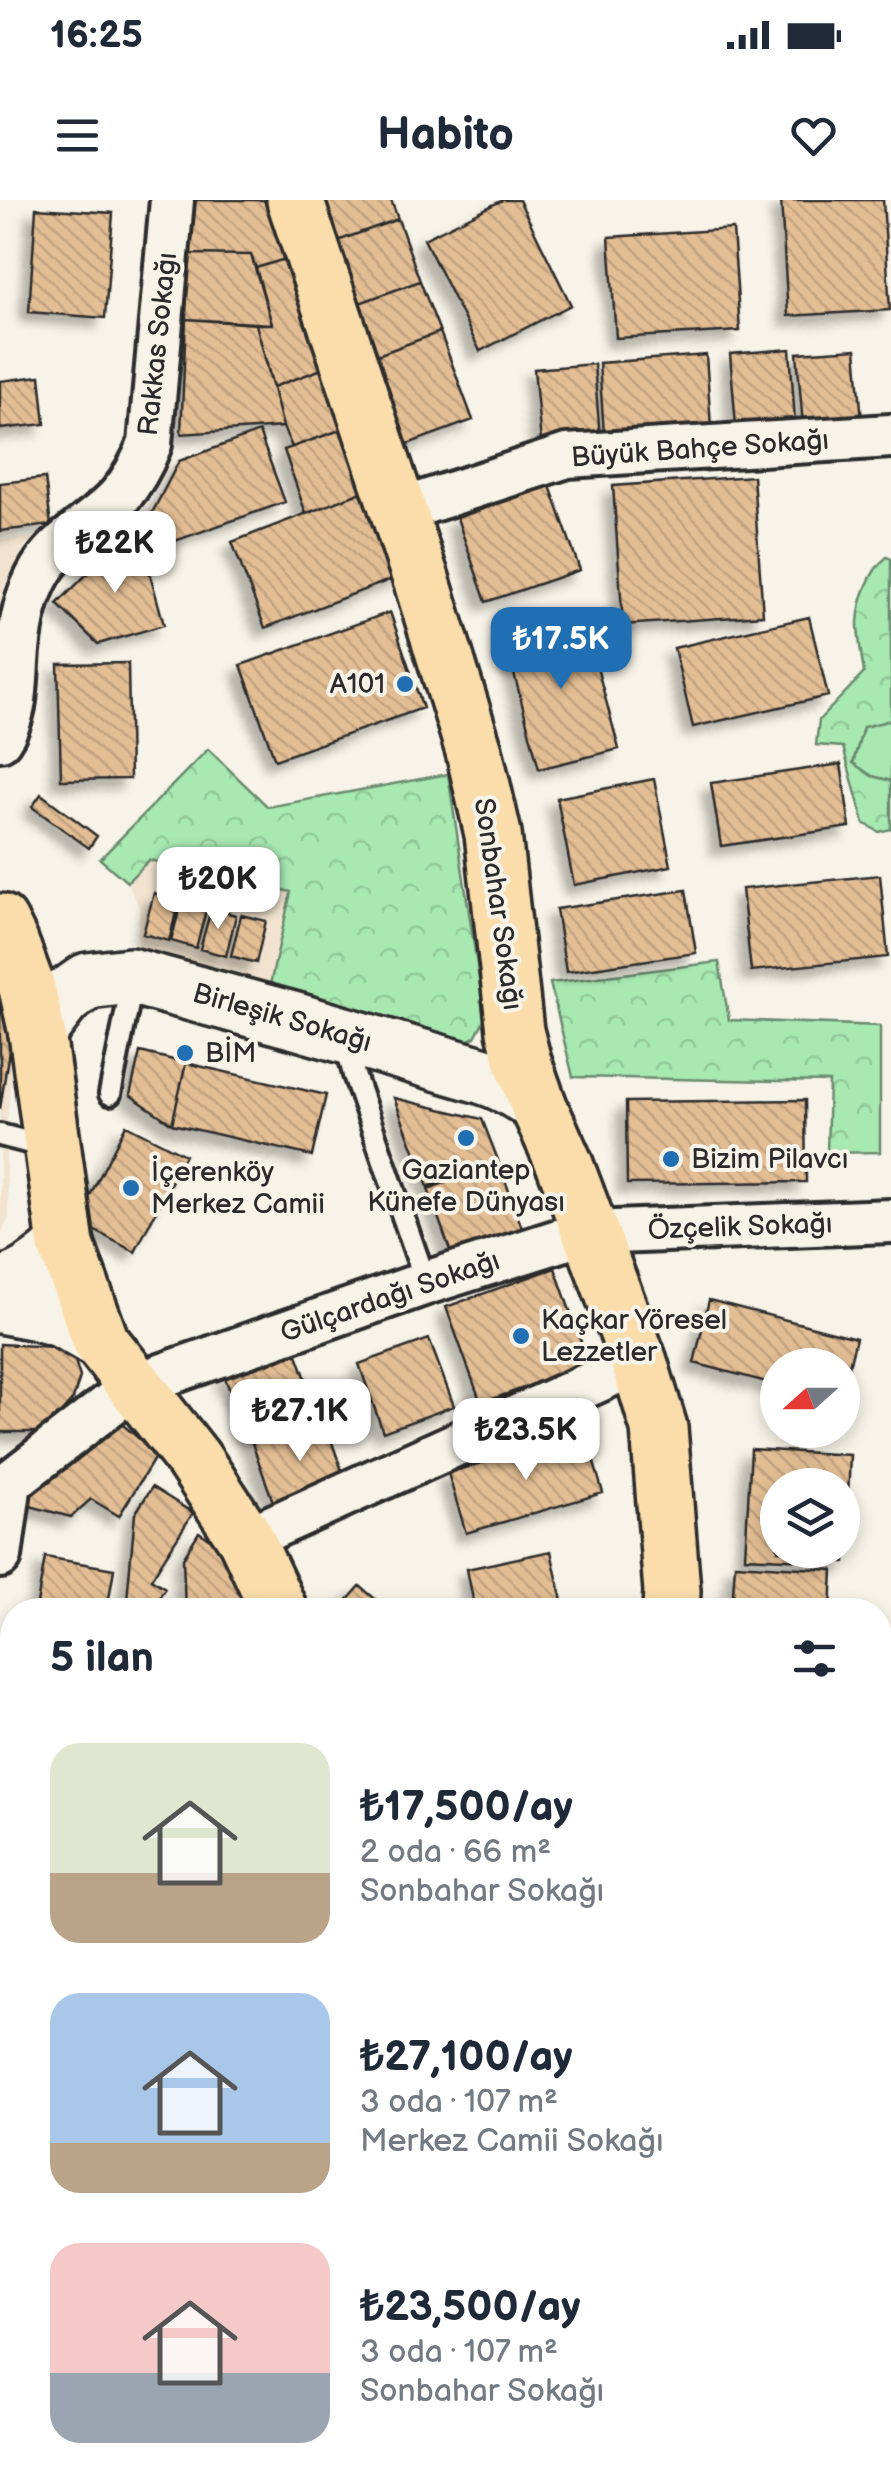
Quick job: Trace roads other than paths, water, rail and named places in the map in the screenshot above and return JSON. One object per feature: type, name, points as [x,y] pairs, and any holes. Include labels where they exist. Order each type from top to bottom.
[{"type":"main road","name":"Sonbahar Sokağı","points":[[295,200],[474,752],[493,834],[515,1031],[523,1062],[639,1362],[659,1428],[671,1598]]},
{"type":"main road","points":[[0,922],[27,988],[37,1033],[66,1246],[101,1342],[194,1460],[246,1539],[273,1598]]},
{"type":"main road","name":"Birleşik Sokağı","points":[[37,1033],[64,998],[88,981],[130,976],[504,1082],[540,1107]]},
{"type":"main road","points":[[0,1287],[23,1279],[66,1246]]},
{"type":"main road","points":[[0,1305],[60,1319],[101,1342]]},
{"type":"street","name":"Rakkas Sokağı","points":[[0,739],[6,731],[15,696],[24,608],[42,569],[60,547],[118,498],[140,468],[150,444],[172,200]]},
{"type":"street","name":"Büyük Bahçe Sokağı","points":[[398,511],[567,456],[891,436]]},
{"type":"street","name":"Özçelik Sokağı","points":[[590,1233],[891,1221]]},
{"type":"street","name":"Gülçardağı Sokağı","points":[[5,1484],[135,1385],[426,1283],[590,1233]]},
{"type":"street","points":[[246,1539],[639,1362]]},
{"type":"street","points":[[0,1556],[5,1484]]},
{"type":"lane","points":[[110,1094],[130,976]]},
{"type":"lane","points":[[345,1036],[354,1075],[426,1283]]},
{"type":"lane","points":[[0,1135],[54,1149]]},
{"type":"place","name":"A101","points":[[405,684]]},
{"type":"place","name":"BİM","points":[[185,1053]]},
{"type":"place","name":"Gaziantep Künefe Dünyası","points":[[466,1138]]},
{"type":"place","name":"Bizim Pilavcı","points":[[671,1159]]},
{"type":"place","name":"İçerenköy Merkez Camii","points":[[131,1188]]},
{"type":"place","name":"Kaçkar Yöresel Lezzetler","points":[[521,1336]]}]
